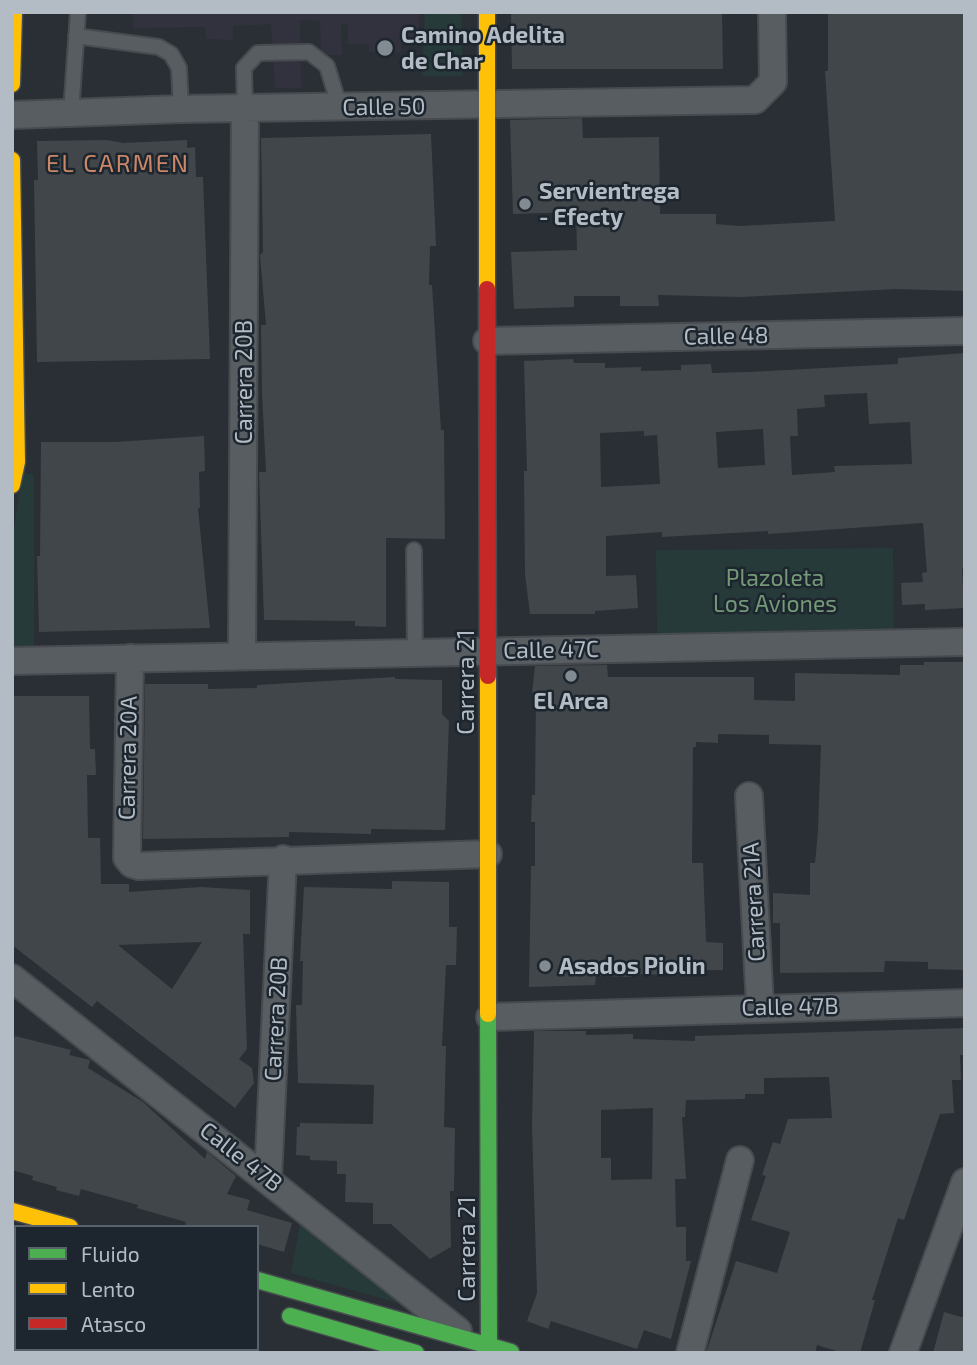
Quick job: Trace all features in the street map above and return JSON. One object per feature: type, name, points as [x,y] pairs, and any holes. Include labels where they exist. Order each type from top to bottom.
[{"type":"main road","points":[[12,84],[14,12]]},
{"type":"main road","name":"Carrera 21","points":[[482,1346],[490,1017],[487,12]]},
{"type":"main road","points":[[12,160],[14,470]]},
{"type":"main road","points":[[12,1210],[63,1225]]},
{"type":"main road","points":[[259,1281],[482,1346],[515,1353]]},
{"type":"main road","points":[[271,1311],[416,1353]]},
{"type":"street","name":"Calle 50","points":[[12,115],[181,109],[755,100],[773,82],[772,12]]},
{"type":"street","name":"Carrera 20B","points":[[242,656],[245,108]]},
{"type":"street","name":"Calle 48","points":[[487,341],[965,331]]},
{"type":"street","name":"Calle 47C","points":[[12,661],[965,642]]},
{"type":"street","name":"Carrera 20A","points":[[130,658],[127,858],[139,866],[284,859]]},
{"type":"street","name":"Carrera 21A","points":[[749,796],[760,1007]]},
{"type":"street","points":[[284,859],[488,854]]},
{"type":"street","name":"Carrera 20B","points":[[268,1178],[284,859]]},
{"type":"street","name":"Calle 47B","points":[[12,978],[482,1346]]},
{"type":"street","name":"Calle 47B","points":[[490,1017],[965,1003]]},
{"type":"street","points":[[690,1353],[740,1160]]},
{"type":"street","points":[[903,1353],[965,1182]]},
{"type":"lane","points":[[71,113],[78,12]]},
{"type":"lane","points":[[76,36],[159,47],[171,54],[178,68],[181,109]]},
{"type":"lane","points":[[245,108],[244,68],[258,53],[309,52],[327,66],[340,108]]},
{"type":"lane","points":[[414,550],[415,653]]},
{"type":"shaded area","name":"Camino Adelita de Char","points":[[133,12],[419,12],[419,44],[401,44],[401,53],[369,52],[369,44],[348,44],[348,25],[341,24],[342,55],[321,55],[320,21],[300,20],[301,88],[275,88],[271,24],[233,26],[233,40],[206,39],[205,27],[133,28]]},
{"type":"green space","points":[[425,12],[461,12],[463,76],[422,76]]},
{"type":"green space","points":[[23,472],[34,475],[34,648],[12,648],[12,540]]},
{"type":"green space","name":"Plazoleta Los Aviones","points":[[893,548],[894,633],[657,635],[656,550]]},
{"type":"green space","points":[[302,1213],[405,1305],[291,1273]]},
{"type":"building","points":[[511,12],[722,12],[723,69],[512,69]]},
{"type":"building","points":[[828,12],[965,12],[965,291],[897,289],[741,297],[658,295],[659,306],[620,306],[620,296],[574,296],[574,307],[514,309],[511,252],[577,250],[576,212],[513,214],[510,120],[582,118],[583,138],[659,137],[660,214],[716,214],[716,224],[739,226],[835,221],[825,71],[828,71]]},
{"type":"building","points":[[431,134],[436,246],[430,246],[429,285],[432,285],[441,430],[444,430],[445,539],[386,538],[386,627],[355,626],[355,621],[264,620],[259,472],[266,472],[262,393],[261,325],[266,325],[260,255],[263,252],[261,138]]},
{"type":"building","points":[[107,140],[123,143],[187,140],[187,148],[195,147],[196,177],[203,177],[210,359],[37,362],[34,180],[38,180],[37,141]]},
{"type":"building","points":[[965,353],[965,568],[962,568],[964,608],[925,610],[925,604],[902,605],[901,583],[923,582],[922,573],[927,572],[923,523],[768,534],[768,531],[662,537],[662,532],[606,536],[606,576],[636,575],[638,608],[595,611],[595,614],[530,614],[525,574],[524,471],[527,471],[524,361],[573,359],[574,363],[605,363],[605,368],[641,367],[641,371],[681,370],[681,365],[711,364],[712,373],[898,364],[898,358]],"holes":[[[867,393],[869,424],[910,422],[912,464],[834,466],[835,472],[792,475],[790,436],[798,436],[797,409],[825,407],[824,395]],[[763,429],[765,465],[718,468],[716,432]],[[644,431],[644,436],[657,435],[660,484],[601,487],[600,433]]]},
{"type":"building","points":[[204,436],[205,471],[199,472],[198,508],[210,628],[39,632],[37,556],[40,556],[41,442],[115,442]]},
{"type":"building","points":[[924,662],[965,662],[965,970],[928,969],[928,962],[885,961],[884,972],[780,973],[780,923],[773,923],[773,893],[810,895],[810,863],[815,863],[818,831],[821,745],[769,744],[769,735],[718,734],[718,743],[696,742],[696,747],[693,747],[692,863],[703,863],[706,942],[723,943],[723,970],[705,970],[705,976],[596,976],[595,985],[529,987],[531,866],[535,866],[535,822],[531,822],[532,795],[535,795],[536,692],[532,693],[535,666],[607,665],[608,677],[754,677],[754,700],[795,701],[795,673],[900,675],[900,665],[924,665]]},
{"type":"building","points":[[395,677],[442,680],[442,714],[449,721],[445,830],[371,829],[371,834],[289,832],[289,837],[143,839],[145,684],[208,684],[208,689],[257,688],[257,685]]},
{"type":"building","points":[[12,696],[89,696],[90,749],[95,749],[96,775],[87,775],[88,838],[100,838],[101,884],[129,884],[129,892],[201,887],[250,890],[250,934],[243,934],[247,1049],[239,1059],[252,1068],[254,1083],[235,1108],[97,1001],[92,1007],[12,945]],"holes":[[[202,942],[172,989],[118,945]]]},
{"type":"building","points":[[392,881],[449,882],[449,927],[457,927],[456,965],[446,965],[442,1046],[446,1046],[444,1127],[455,1128],[454,1191],[450,1191],[451,1247],[430,1259],[391,1224],[373,1224],[373,1203],[345,1202],[346,1174],[337,1174],[337,1161],[310,1160],[310,1156],[296,1155],[297,1127],[300,1127],[300,1123],[373,1124],[374,1085],[298,1083],[296,1005],[302,1005],[303,961],[300,961],[304,887],[392,889]]},
{"type":"building","points":[[965,1028],[965,1055],[960,1055],[961,1080],[952,1080],[954,1113],[940,1114],[904,1220],[898,1218],[872,1300],[875,1300],[860,1353],[843,1353],[817,1345],[815,1353],[706,1353],[736,1261],[777,1273],[790,1232],[751,1220],[766,1176],[762,1175],[773,1142],[780,1144],[788,1119],[832,1118],[829,1077],[764,1078],[764,1094],[745,1094],[745,1099],[686,1100],[685,1117],[682,1117],[686,1179],[675,1179],[676,1227],[686,1227],[686,1261],[691,1261],[671,1339],[644,1330],[637,1349],[551,1321],[548,1329],[527,1321],[537,1293],[532,1126],[534,1031],[586,1031],[586,1035],[633,1034],[633,1039],[695,1041],[695,1036]],"holes":[[[653,1108],[652,1179],[611,1180],[611,1158],[601,1158],[601,1110]]]},
{"type":"building","points":[[15,1036],[71,1050],[69,1055],[90,1060],[88,1068],[143,1102],[205,1159],[207,1152],[236,1176],[227,1194],[250,1200],[247,1210],[292,1223],[284,1252],[259,1245],[259,1225],[185,1225],[186,1222],[137,1208],[138,1205],[81,1189],[79,1196],[56,1190],[57,1187],[32,1180],[33,1176],[12,1170],[12,1047]]},
{"type":"building","points":[[944,1312],[965,1318],[965,1353],[933,1353]]},
{"type":"traffic: fast","points":[[488,1014],[489,1353]]},
{"type":"traffic: fast","points":[[259,1281],[511,1352]]},
{"type":"traffic: fast","points":[[290,1316],[416,1353]]},
{"type":"traffic: slow","points":[[12,84],[14,12]]},
{"type":"traffic: slow","points":[[487,12],[487,289]]},
{"type":"traffic: slow","points":[[12,160],[17,462],[12,485]]},
{"type":"traffic: slow","points":[[488,676],[488,1014]]},
{"type":"traffic: slow","points":[[12,1211],[63,1225]]},
{"type":"traffic: jam","points":[[487,289],[488,676]]},
{"type":"place","name":"Camino Adelita de Char","points":[[385,48]]},
{"type":"place","name":"Servientrega - Efecty","points":[[525,204]]},
{"type":"place","name":"El Arca","points":[[571,676]]},
{"type":"place","name":"Asados Piolin","points":[[545,966]]},
{"type":"district","name":"EL CARMEN","points":[[118,164]]}]
